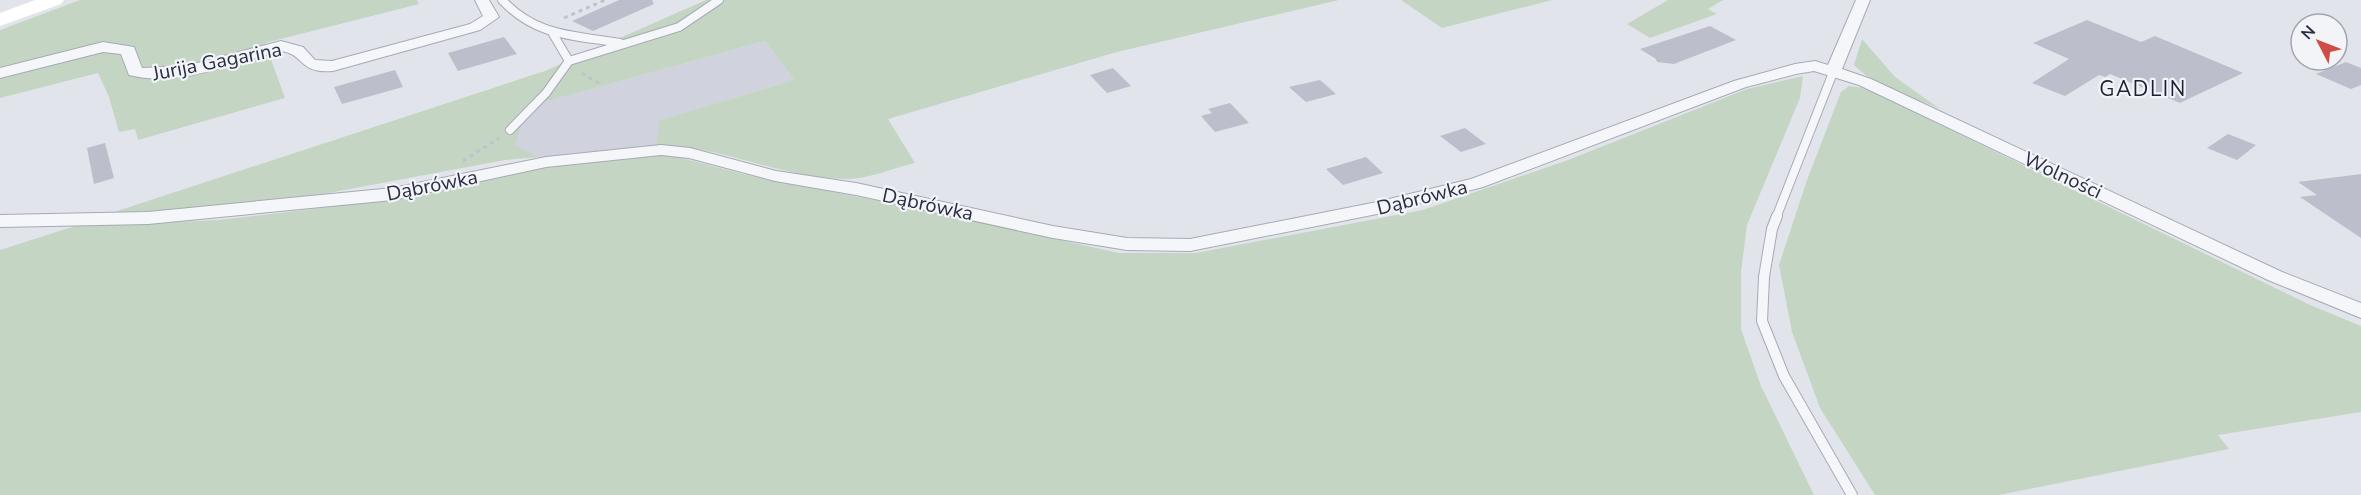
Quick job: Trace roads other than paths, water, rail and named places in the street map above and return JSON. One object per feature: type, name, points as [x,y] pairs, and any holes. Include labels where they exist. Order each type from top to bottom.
[{"type":"street","points":[[0,20],[54,0]]},
{"type":"street","name":"Jurija Gagarina","points":[[0,73],[103,47],[128,50],[135,72],[144,75],[173,72],[281,46],[295,47],[302,52],[309,63],[321,67],[333,66],[475,27],[491,16],[482,0]]},
{"type":"street","points":[[1834,70],[1863,0]]},
{"type":"street","name":"Dąbrówka","points":[[0,221],[148,218],[393,194],[546,162],[671,151],[690,153],[776,176],[867,191],[1053,232],[1127,244],[1190,245],[1377,208],[1477,183],[1740,84],[1805,67],[1815,66],[1834,70]]},
{"type":"street","name":"Wolności","points":[[1834,70],[1865,82],[2276,276],[2361,311]]},
{"type":"lane","points":[[502,0],[526,22],[553,34],[622,44]]},
{"type":"lane","points":[[510,130],[546,93],[570,61],[680,27],[719,0]]},
{"type":"lane","points":[[553,34],[563,46],[570,61]]},
{"type":"lane","points":[[1834,70],[1772,229],[1764,277],[1762,321],[1784,376],[1852,495]]},
{"type":"district","name":"GADLIN","points":[[2143,89]]}]
